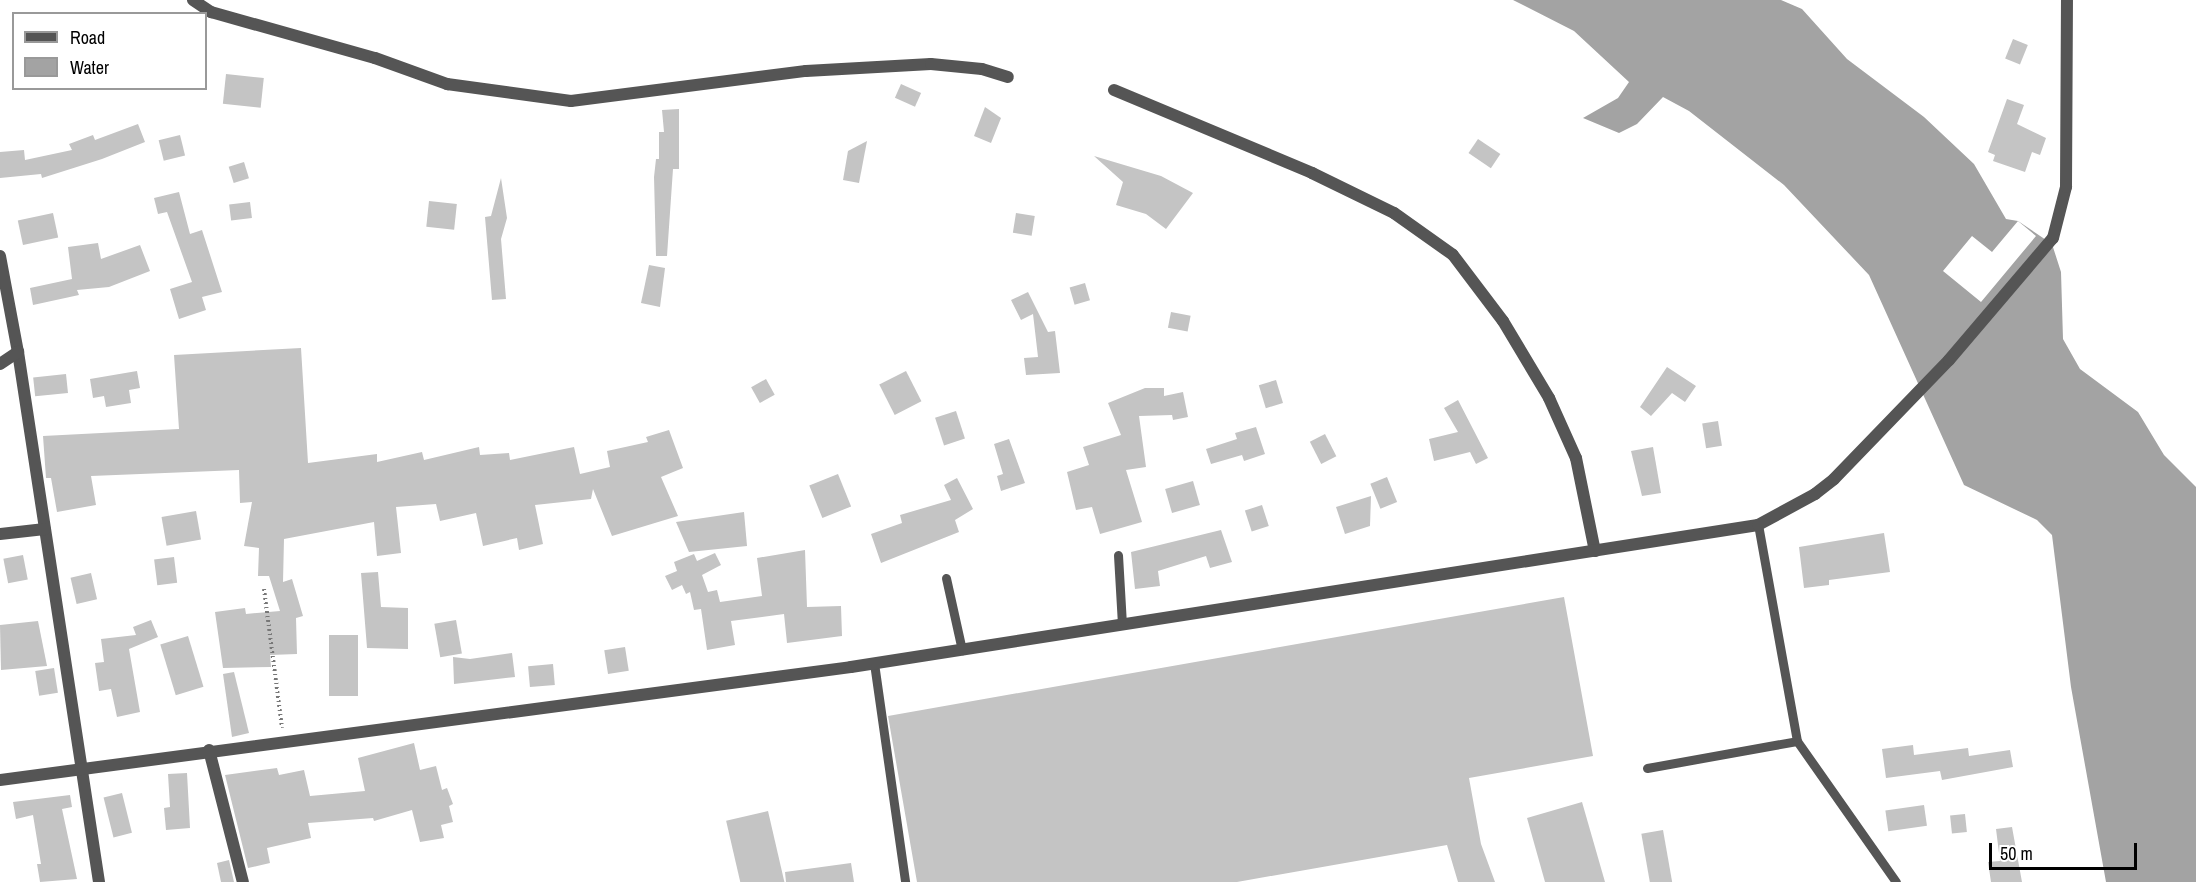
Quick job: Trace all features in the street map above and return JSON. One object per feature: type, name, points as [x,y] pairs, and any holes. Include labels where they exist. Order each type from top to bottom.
[{"type":"street","points":[[193,0],[212,12],[375,58],[447,84],[570,101],[806,71],[931,64],[982,69],[1008,77]]},
{"type":"street","points":[[0,780],[209,750],[874,663],[1758,525],[1815,494],[1834,479],[1949,360],[2053,237],[2066,187],[2067,0]]},
{"type":"street","points":[[1114,90],[1322,178],[1394,213],[1453,255],[1503,321],[1549,398],[1576,458],[1595,551]]},
{"type":"street","points":[[0,256],[18,352],[84,769],[99,882]]},
{"type":"street","points":[[0,364],[18,352]]},
{"type":"street","points":[[0,534],[45,529]]},
{"type":"street","points":[[209,750],[243,882]]},
{"type":"lane","points":[[1758,525],[1797,741],[1896,882]]},
{"type":"lane","points":[[1118,555],[1122,625]]},
{"type":"lane","points":[[946,578],[962,650]]},
{"type":"lane","points":[[874,663],[905,882]]},
{"type":"lane","points":[[1647,768],[1797,741]]},
{"type":"path","points":[[264,589],[284,741]]},
{"type":"water","points":[[1513,0],[1781,0],[1802,9],[1847,59],[1924,117],[1974,164],[2006,219],[2018,221],[2052,244],[2061,272],[2063,339],[2080,369],[2138,412],[2164,455],[2196,487],[2196,882],[2106,882],[2071,687],[2052,535],[2037,520],[1964,485],[1869,275],[1784,185],[1689,111],[1663,97],[1637,124],[1619,133],[1583,118],[1618,98],[1629,82],[1574,31]]},
{"type":"pier","points":[[2018,221],[2036,236],[1981,302],[1943,271],[1972,236],[1992,252]]},
{"type":"building","points":[[2013,39],[2028,45],[2020,64],[2005,58]]},
{"type":"building","points":[[226,74],[264,78],[261,108],[223,104]]},
{"type":"building","points":[[901,84],[921,93],[915,107],[895,98]]},
{"type":"building","points":[[2007,99],[2024,105],[2017,124],[2046,138],[2040,155],[2032,152],[2025,172],[1993,161],[1995,155],[1988,152]]},
{"type":"building","points":[[985,107],[1001,118],[991,143],[974,136]]},
{"type":"building","points":[[679,109],[679,169],[673,169],[667,256],[656,256],[654,177],[656,159],[659,159],[659,132],[664,132],[662,110]]},
{"type":"building","points":[[138,124],[145,142],[102,159],[42,178],[41,174],[0,178],[0,152],[24,150],[25,160],[72,150],[69,144],[93,135],[95,140]]},
{"type":"building","points":[[180,135],[185,155],[164,161],[159,140]]},
{"type":"building","points":[[1478,139],[1500,154],[1491,168],[1468,153]]},
{"type":"building","points":[[867,141],[859,183],[843,180],[848,151]]},
{"type":"building","points":[[1094,156],[1161,176],[1193,193],[1166,229],[1146,214],[1116,205],[1123,182]]},
{"type":"building","points":[[244,162],[249,178],[234,183],[229,167]]},
{"type":"building","points":[[501,178],[507,218],[501,239],[506,299],[492,300],[485,217],[491,216]]},
{"type":"building","points":[[179,192],[190,234],[202,230],[222,292],[202,297],[206,310],[179,319],[170,289],[192,282],[167,212],[158,214],[154,198]]},
{"type":"building","points":[[429,201],[457,204],[454,230],[426,227]]},
{"type":"building","points":[[250,202],[252,218],[231,220],[229,205]]},
{"type":"building","points":[[53,213],[58,237],[23,245],[18,220]]},
{"type":"building","points":[[1016,213],[1035,216],[1032,236],[1013,233]]},
{"type":"building","points":[[98,243],[101,259],[140,245],[150,271],[109,287],[77,290],[79,295],[33,305],[30,288],[72,279],[68,247]]},
{"type":"building","points":[[649,265],[665,268],[660,307],[641,303]]},
{"type":"building","points":[[1085,283],[1090,300],[1075,305],[1070,287]]},
{"type":"building","points":[[1028,292],[1048,332],[1055,331],[1060,373],[1026,375],[1024,358],[1038,357],[1033,314],[1021,320],[1011,300]]},
{"type":"building","points":[[1171,312],[1191,316],[1188,332],[1168,328]]},
{"type":"building","points":[[301,348],[308,463],[377,454],[377,462],[422,452],[424,460],[479,447],[480,455],[509,453],[510,460],[574,447],[580,474],[610,467],[607,451],[648,442],[646,437],[669,430],[683,468],[661,477],[678,516],[612,536],[593,489],[591,499],[535,505],[543,544],[519,550],[517,538],[483,546],[476,513],[440,521],[436,504],[396,507],[401,553],[377,556],[374,522],[284,539],[283,582],[292,579],[303,616],[296,618],[297,654],[270,655],[271,667],[223,668],[215,612],[245,608],[246,614],[280,611],[269,576],[258,576],[259,548],[244,546],[252,502],[240,503],[239,470],[91,476],[96,505],[57,512],[51,478],[46,478],[43,436],[179,429],[174,355]]},
{"type":"building","points":[[1667,367],[1696,386],[1685,402],[1672,393],[1651,416],[1640,407]]},
{"type":"building","points":[[137,371],[140,388],[129,390],[131,403],[106,407],[104,396],[93,398],[90,379]]},
{"type":"building","points":[[906,371],[921,401],[895,415],[879,385]]},
{"type":"building","points":[[66,374],[68,393],[35,396],[33,377]]},
{"type":"building","points":[[766,379],[775,395],[760,403],[751,387]]},
{"type":"building","points":[[1276,380],[1283,403],[1266,408],[1259,385]]},
{"type":"building","points":[[1145,388],[1164,388],[1164,396],[1183,392],[1188,417],[1173,420],[1172,415],[1139,416],[1146,467],[1126,470],[1142,522],[1100,534],[1092,507],[1076,510],[1067,472],[1089,465],[1083,447],[1121,435],[1108,403]]},
{"type":"building","points":[[1458,400],[1488,458],[1476,464],[1470,452],[1434,461],[1429,439],[1458,432],[1444,408]]},
{"type":"building","points":[[956,411],[965,439],[944,445],[935,418]]},
{"type":"building","points":[[1718,421],[1722,446],[1706,448],[1702,424]]},
{"type":"building","points":[[1256,427],[1265,454],[1244,461],[1242,455],[1211,464],[1206,449],[1237,439],[1235,433]]},
{"type":"building","points":[[1325,434],[1336,456],[1321,464],[1310,442]]},
{"type":"building","points":[[1009,439],[1025,483],[1001,491],[997,476],[1003,474],[994,444]]},
{"type":"building","points":[[1653,447],[1661,493],[1642,496],[1631,451]]},
{"type":"building","points":[[838,474],[851,506],[822,518],[809,486]]},
{"type":"building","points":[[1387,477],[1397,502],[1380,509],[1370,484]]},
{"type":"building","points":[[957,478],[973,509],[955,520],[959,532],[881,563],[871,534],[902,523],[900,515],[951,500],[944,485]]},
{"type":"building","points":[[1193,481],[1200,505],[1172,513],[1165,489]]},
{"type":"building","points":[[1371,496],[1370,526],[1345,534],[1336,507]]},
{"type":"building","points":[[1262,505],[1269,526],[1252,531],[1245,511]]},
{"type":"building","points":[[196,511],[201,540],[167,546],[162,517]]},
{"type":"building","points":[[744,512],[747,546],[689,552],[676,522]]},
{"type":"building","points":[[1221,530],[1232,562],[1210,568],[1206,556],[1158,571],[1160,586],[1135,589],[1131,552]]},
{"type":"building","points":[[1884,533],[1890,572],[1829,580],[1829,585],[1804,588],[1799,547]]},
{"type":"building","points":[[805,550],[807,607],[841,606],[842,636],[787,643],[784,614],[731,621],[735,645],[707,650],[701,609],[694,610],[690,592],[686,594],[682,585],[672,590],[665,576],[677,571],[674,562],[694,554],[697,561],[715,553],[721,565],[702,575],[708,592],[717,590],[720,602],[762,596],[757,558]]},
{"type":"building","points":[[23,555],[28,580],[8,583],[3,559]]},
{"type":"building","points":[[174,557],[177,583],[157,585],[154,559]]},
{"type":"building","points":[[378,572],[381,607],[408,608],[408,649],[367,648],[361,573]]},
{"type":"building","points":[[91,573],[97,599],[77,604],[71,578]]},
{"type":"building","points":[[1564,597],[1593,756],[1469,778],[1481,844],[1495,882],[1458,882],[1447,845],[1237,882],[917,882],[888,716]]},
{"type":"building","points":[[151,620],[158,637],[129,649],[140,712],[117,717],[111,689],[99,691],[95,663],[104,662],[101,639],[136,635],[133,627]]},
{"type":"building","points":[[456,620],[462,653],[440,657],[434,624]]},
{"type":"building","points":[[38,621],[47,666],[1,670],[0,625]]},
{"type":"building","points":[[329,635],[358,635],[358,696],[329,696]]},
{"type":"building","points":[[188,636],[203,687],[176,695],[160,644]]},
{"type":"building","points":[[625,647],[629,671],[608,674],[604,650]]},
{"type":"building","points":[[512,653],[515,677],[454,684],[453,657],[470,659]]},
{"type":"building","points":[[553,664],[555,685],[530,687],[528,666]]},
{"type":"building","points":[[54,668],[58,693],[39,696],[35,671]]},
{"type":"building","points":[[234,672],[249,733],[232,737],[223,674]]},
{"type":"building","points":[[414,743],[420,770],[436,766],[442,790],[447,788],[453,804],[449,806],[453,822],[441,825],[444,838],[420,842],[412,810],[374,821],[373,818],[308,823],[311,838],[267,848],[270,863],[248,868],[225,775],[277,768],[279,775],[304,770],[310,796],[365,791],[358,758]]},
{"type":"building","points":[[1913,745],[1914,755],[1968,748],[1969,756],[2010,750],[2013,767],[1942,780],[1940,771],[1886,778],[1882,749]]},
{"type":"building","points":[[187,773],[190,828],[166,830],[164,808],[170,807],[168,774]]},
{"type":"building","points":[[122,793],[132,833],[113,837],[104,798]]},
{"type":"building","points":[[70,795],[72,807],[62,809],[77,879],[40,882],[37,864],[41,864],[33,815],[16,819],[13,802]]},
{"type":"building","points":[[1582,802],[1605,882],[1545,882],[1527,818]]},
{"type":"building","points":[[1924,805],[1927,826],[1888,831],[1885,810]]},
{"type":"building","points":[[768,811],[784,882],[740,882],[726,821]]},
{"type":"building","points":[[1965,814],[1967,832],[1952,833],[1950,816]]},
{"type":"building","points":[[2012,827],[2022,882],[1991,882],[1988,862],[2000,861],[1996,829]]},
{"type":"building","points":[[1663,830],[1672,882],[1650,882],[1641,834]]},
{"type":"building","points":[[229,860],[234,882],[221,882],[217,863]]},
{"type":"building","points":[[851,863],[854,882],[786,882],[785,872]]}]
